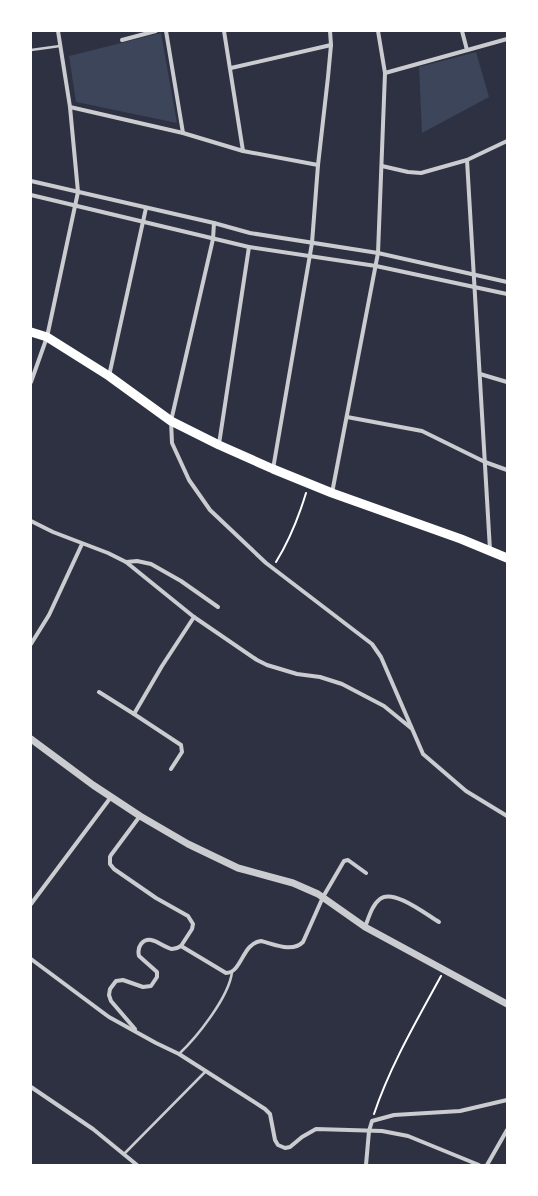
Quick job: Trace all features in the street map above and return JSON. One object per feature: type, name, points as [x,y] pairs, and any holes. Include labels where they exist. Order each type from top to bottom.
[{"type":"highway","points":[[31,332],[46,337],[109,376],[171,421],[219,445],[308,484],[461,539],[507,558]]},
{"type":"street","points":[[31,382],[46,337],[78,192],[70,107],[58,31]]},
{"type":"street","points":[[122,40],[156,31]]},
{"type":"street","points":[[166,31],[183,133]]},
{"type":"street","points":[[224,31],[243,151]]},
{"type":"street","points":[[273,469],[312,243],[330,31]]},
{"type":"street","points":[[332,493],[378,253],[385,73],[378,31]]},
{"type":"street","points":[[462,31],[467,50]]},
{"type":"street","points":[[385,73],[507,39]]},
{"type":"street","points":[[231,68],[330,45]]},
{"type":"street","points":[[70,107],[183,133],[243,151],[318,164]]},
{"type":"street","points":[[382,166],[408,172],[421,173],[467,160],[507,141]]},
{"type":"street","points":[[467,160],[490,552]]},
{"type":"street","points":[[31,181],[214,223],[250,233],[378,253],[507,282]]},
{"type":"street","points":[[31,195],[249,247],[376,266],[507,294]]},
{"type":"street","points":[[109,376],[146,208]]},
{"type":"street","points":[[214,223],[213,239],[171,421],[172,443],[189,480],[210,510],[273,568],[372,644],[381,657],[423,754],[466,791],[507,816]]},
{"type":"street","points":[[219,445],[249,247]]},
{"type":"street","points":[[480,374],[507,382]]},
{"type":"street","points":[[347,417],[422,431],[485,462],[507,470]]},
{"type":"street","points":[[31,521],[126,562],[194,617],[257,660],[267,665],[297,674],[320,677],[342,684],[384,706],[412,729]]},
{"type":"street","points":[[31,644],[49,615],[82,544]]},
{"type":"street","points":[[126,562],[137,561],[151,564],[181,581],[218,607]]},
{"type":"street","points":[[134,714],[162,666],[194,617]]},
{"type":"street","points":[[99,692],[181,745],[182,752],[171,769]]},
{"type":"street","points":[[31,739],[111,797],[188,844],[238,868],[293,883],[318,894],[365,927],[507,1004]]},
{"type":"street","points":[[31,904],[111,797]]},
{"type":"street","points":[[136,1031],[111,1001],[109,995],[112,986],[116,981],[123,980],[146,988],[151,986],[155,982],[157,972],[139,956],[138,950],[143,942],[153,940],[172,949],[176,949],[181,946],[193,926],[191,918],[156,898],[114,869],[110,864],[109,860],[111,855],[140,816]]},
{"type":"street","points":[[181,946],[226,973],[232,972],[249,947],[257,941],[286,947],[300,945],[323,897],[344,861],[348,860],[352,862],[366,873]]},
{"type":"street","points":[[365,927],[376,902],[381,897],[388,896],[398,898],[439,922]]},
{"type":"street","points":[[31,959],[109,1017],[179,1054],[265,1109],[270,1114],[275,1140],[283,1148],[290,1147],[302,1137],[316,1129],[382,1131],[408,1136],[479,1165]]},
{"type":"street","points":[[31,1087],[72,1115],[137,1165]]},
{"type":"street","points":[[366,1165],[369,1131],[372,1121],[394,1115],[460,1111],[507,1100]]},
{"type":"street","points":[[488,1165],[507,1130]]},
{"type":"lane","points":[[31,50],[60,46]]},
{"type":"lane","points":[[179,1054],[190,1044],[213,1013],[231,980],[232,972]]},
{"type":"lane","points":[[124,1154],[206,1071]]},
{"type":"path","points":[[273,568],[282,553],[302,507],[308,484]]},
{"type":"path","points":[[372,1121],[379,1098],[392,1070],[444,970]]},
{"type":"shaded area","points":[[161,33],[177,123],[76,102],[69,56]]},
{"type":"shaded area","points":[[476,52],[489,97],[422,133],[419,67]]}]
